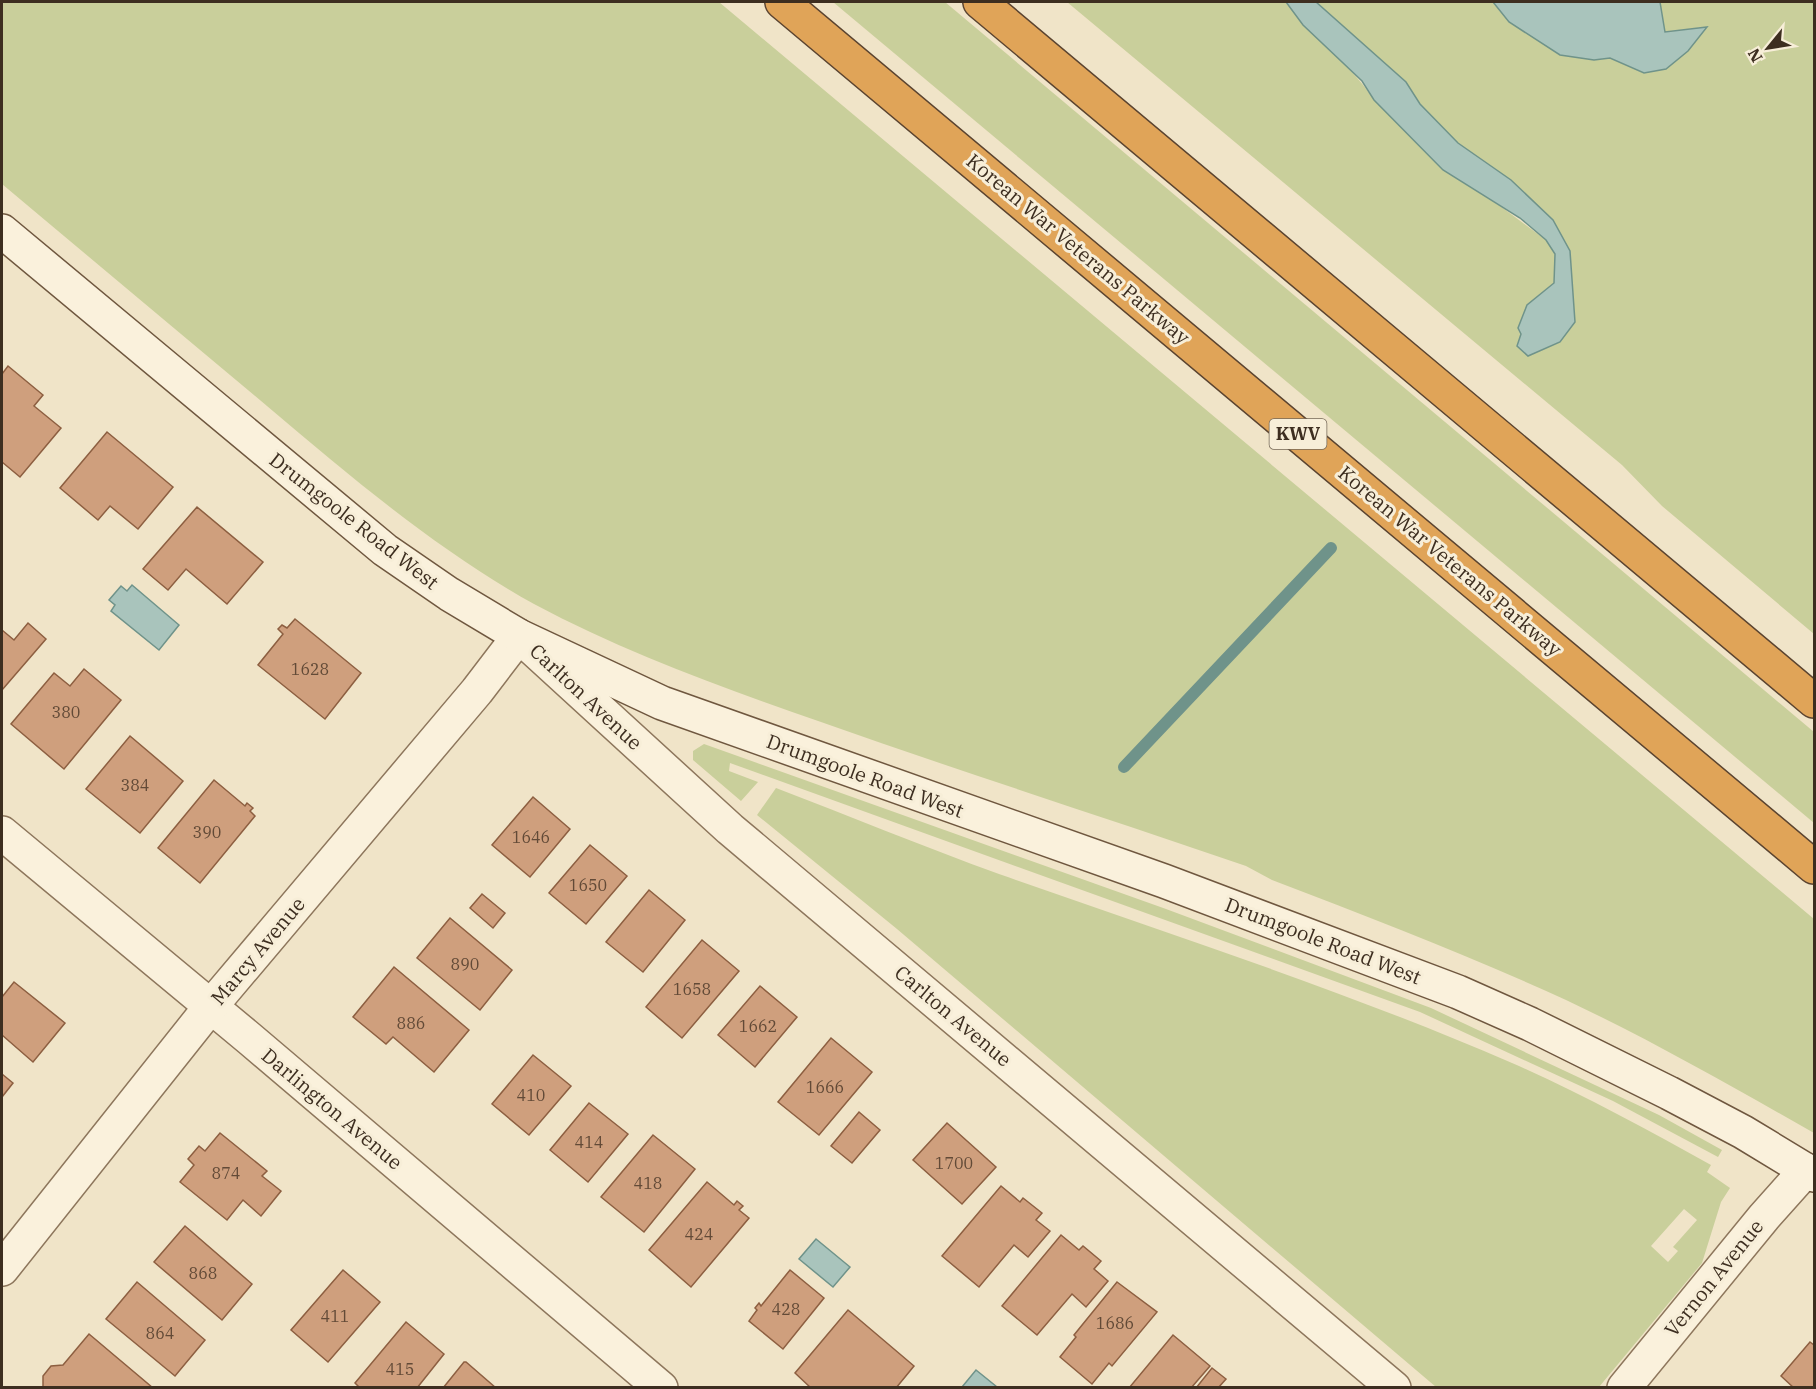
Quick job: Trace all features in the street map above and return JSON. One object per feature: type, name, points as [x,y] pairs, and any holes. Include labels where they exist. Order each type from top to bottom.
[{"type":"highway","name":"Korean War Veterans Parkway","points":[[782,2],[1815,867]]},
{"type":"highway","points":[[980,2],[1815,701]]},
{"type":"street","name":"Drumgoole Road West","points":[[2,231],[385,550],[449,594],[519,636],[662,702],[1164,881],[1458,992],[1530,1024],[1669,1093],[1743,1132],[1810,1173]]},
{"type":"street","name":"Marcy Avenue","points":[[2,1269],[211,1006],[470,699],[519,636]]},
{"type":"street","name":"Carlton Avenue","points":[[519,636],[730,829],[1394,1388]]},
{"type":"street","name":"Darlington Avenue","points":[[2,833],[211,1006],[661,1388]]},
{"type":"street","name":"Vernon Avenue","points":[[1624,1388],[1764,1217],[1810,1173]]},
{"type":"green space","points":[[2,2],[719,2],[1814,919],[1814,1133],[1629,1031],[1566,1000],[1457,953],[1272,880],[1246,866],[874,741],[711,683],[569,622],[498,583],[429,537],[363,486],[2,184]]},
{"type":"green space","points":[[833,2],[945,2],[1814,732],[1814,823]]},
{"type":"green space","points":[[1067,2],[1286,2],[1307,27],[1354,74],[1374,100],[1484,194],[1546,240],[1555,254],[1554,283],[1527,305],[1519,328],[1521,334],[1517,346],[1528,356],[1560,342],[1575,322],[1570,251],[1553,220],[1511,180],[1458,143],[1420,104],[1406,82],[1316,2],[1493,2],[1509,22],[1594,60],[1610,58],[1644,73],[1705,27],[1665,32],[1660,2],[1814,2],[1814,634],[1662,506],[1622,465]]},
{"type":"green space","points":[[704,744],[1166,909],[1431,1008],[1659,1115],[1722,1150],[1718,1157],[1613,1101],[1420,1012],[730,763],[729,771],[758,782],[741,801],[693,760],[693,751]]},
{"type":"green space","points":[[776,788],[999,874],[1385,1011],[1512,1063],[1613,1112],[1711,1165],[1707,1172],[1730,1188],[1721,1202],[1702,1263],[1599,1387],[1436,1387],[897,929],[757,815]],"holes":[[[1684,1209],[1697,1220],[1673,1247],[1678,1251],[1668,1262],[1651,1246]]]},
{"type":"water","points":[[1286,2],[1316,2],[1406,82],[1420,104],[1458,143],[1511,180],[1553,220],[1570,251],[1575,322],[1560,342],[1528,356],[1517,346],[1521,334],[1518,328],[1527,305],[1554,283],[1555,254],[1546,240],[1520,218],[1443,170],[1374,100],[1362,81],[1303,25]]},
{"type":"water","points":[[1493,2],[1660,2],[1665,32],[1707,27],[1688,51],[1666,69],[1644,73],[1610,58],[1594,60],[1560,55],[1509,22]]},
{"type":"water","points":[[132,585],[179,625],[159,650],[111,611],[115,605],[109,600],[121,586],[127,591]]},
{"type":"water","points":[[816,1239],[850,1267],[833,1287],[799,1259]]},
{"type":"water","points":[[976,1370],[997,1387],[962,1387]]},
{"type":"building","points":[[8,366],[43,395],[34,406],[61,428],[20,477],[2,462],[2,374]]},
{"type":"building","points":[[107,432],[173,487],[138,529],[110,506],[98,520],[60,488]]},
{"type":"building","points":[[197,507],[263,562],[227,604],[186,569],[168,590],[143,569]]},
{"type":"building","points":[[295,619],[361,673],[325,719],[258,665],[283,634],[278,629],[282,625],[287,628]]},
{"type":"building","points":[[28,623],[46,639],[2,690],[2,630],[14,640]]},
{"type":"building","points":[[84,669],[121,700],[64,769],[11,724],[54,673],[70,686]]},
{"type":"building","points":[[130,736],[183,781],[140,833],[86,789]]},
{"type":"building","points":[[214,780],[245,806],[247,803],[253,808],[250,811],[255,816],[200,883],[158,848]]},
{"type":"building","points":[[533,797],[570,829],[530,877],[492,845]]},
{"type":"building","points":[[590,845],[627,876],[586,924],[549,893]]},
{"type":"building","points":[[649,890],[685,920],[643,972],[606,942]]},
{"type":"building","points":[[482,894],[505,913],[493,928],[470,908]]},
{"type":"building","points":[[450,918],[512,970],[480,1010],[417,958]]},
{"type":"building","points":[[702,940],[739,971],[682,1038],[646,1007]]},
{"type":"building","points":[[394,967],[469,1030],[434,1072],[393,1037],[386,1044],[353,1017]]},
{"type":"building","points":[[14,982],[65,1023],[33,1062],[2,1035],[2,997]]},
{"type":"building","points":[[760,986],[797,1017],[755,1067],[718,1035]]},
{"type":"building","points":[[831,1038],[872,1072],[819,1135],[778,1102]]},
{"type":"building","points":[[533,1055],[571,1086],[529,1135],[492,1104]]},
{"type":"building","points":[[2,1074],[13,1083],[2,1097]]},
{"type":"building","points":[[589,1103],[628,1134],[588,1182],[550,1150]]},
{"type":"building","points":[[859,1112],[880,1130],[852,1163],[831,1146]]},
{"type":"building","points":[[947,1123],[996,1167],[962,1204],[913,1160]]},
{"type":"building","points":[[220,1133],[267,1171],[262,1176],[281,1191],[261,1216],[243,1200],[227,1220],[180,1182],[194,1165],[188,1159],[199,1146],[205,1151]]},
{"type":"building","points":[[653,1135],[695,1169],[644,1232],[601,1197]]},
{"type":"building","points":[[707,1182],[734,1205],[737,1201],[743,1206],[739,1210],[749,1218],[691,1287],[649,1250]]},
{"type":"building","points":[[1001,1186],[1020,1202],[1023,1198],[1042,1213],[1036,1220],[1050,1231],[1028,1257],[1014,1245],[979,1287],[942,1256]]},
{"type":"building","points":[[185,1226],[252,1284],[222,1320],[154,1262]]},
{"type":"building","points":[[1061,1235],[1079,1250],[1083,1246],[1101,1261],[1094,1269],[1108,1281],[1086,1307],[1072,1294],[1037,1335],[1002,1306]]},
{"type":"building","points":[[343,1270],[380,1302],[328,1362],[291,1330]]},
{"type":"building","points":[[790,1270],[824,1298],[783,1349],[749,1321],[759,1303],[761,1306]]},
{"type":"building","points":[[137,1282],[205,1340],[175,1376],[106,1319]]},
{"type":"building","points":[[1117,1282],[1157,1312],[1112,1366],[1109,1363],[1092,1384],[1060,1357],[1076,1337],[1074,1335]]},
{"type":"building","points":[[848,1310],[914,1366],[896,1388],[811,1388],[795,1373]]},
{"type":"building","points":[[406,1322],[444,1354],[417,1388],[360,1388],[355,1383]]},
{"type":"building","points":[[89,1334],[153,1388],[43,1388],[43,1376],[51,1366],[63,1365]]},
{"type":"building","points":[[1173,1335],[1210,1366],[1191,1388],[1129,1388]]},
{"type":"building","points":[[1810,1342],[1814,1345],[1814,1388],[1794,1388],[1781,1376]]},
{"type":"building","points":[[466,1362],[496,1388],[443,1388]]},
{"type":"building","points":[[1212,1368],[1226,1379],[1218,1388],[1196,1388]]},
{"type":"waterway","points":[[1124,767],[1331,548]]}]
